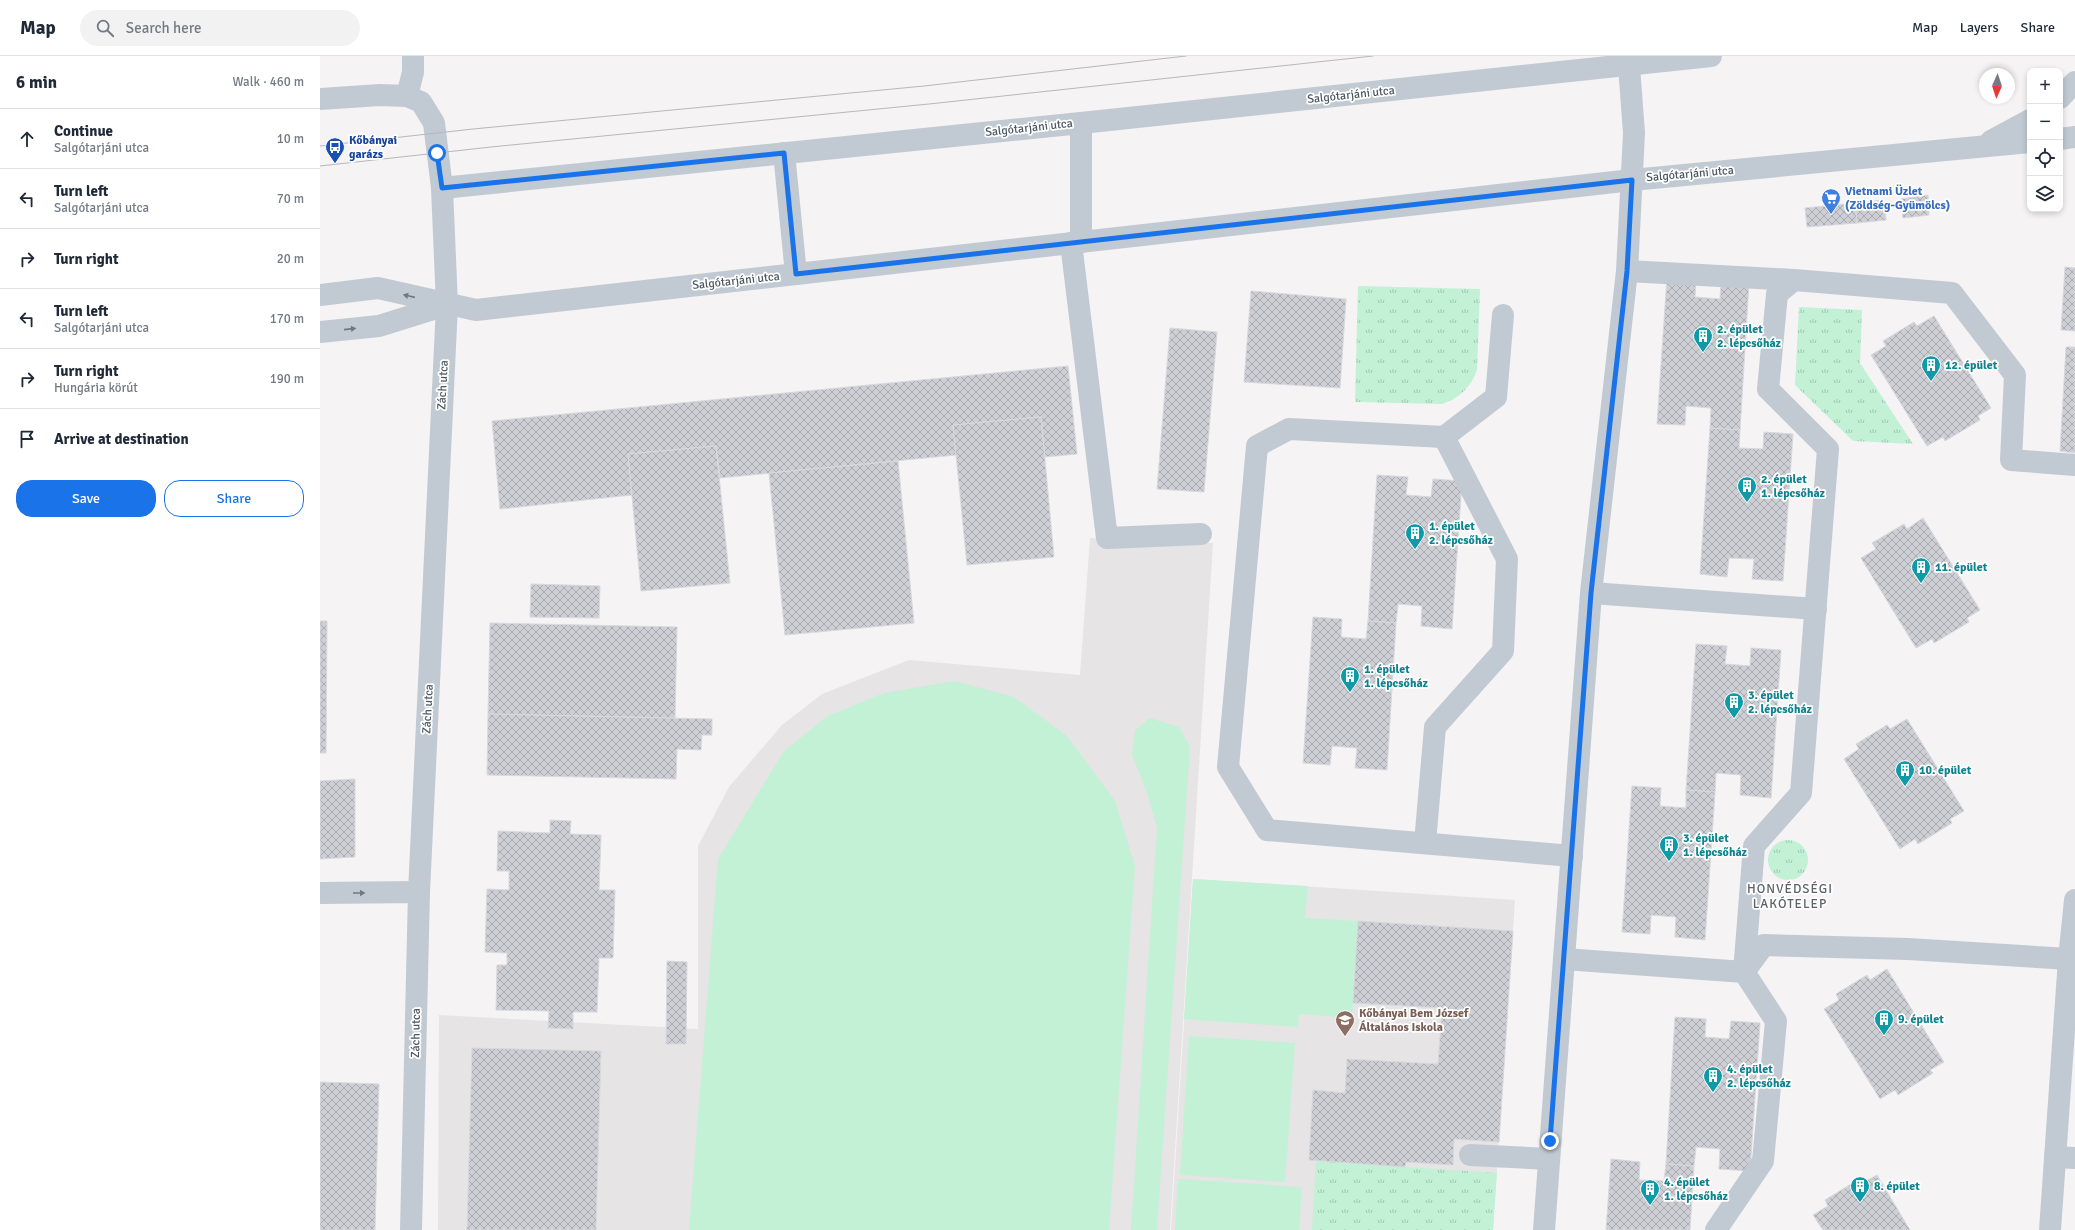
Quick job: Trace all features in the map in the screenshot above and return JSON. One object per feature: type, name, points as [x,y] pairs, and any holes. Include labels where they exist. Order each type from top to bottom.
[{"type":"street","points":[[406,96],[413,72],[413,56]]},
{"type":"street","name":"Salgótarjáni utca","points":[[442,188],[1629,66],[1710,56]]},
{"type":"street","points":[[1544,1230],[1591,593],[1627,271],[1634,134],[1629,66]]},
{"type":"street","points":[[2063,95],[2075,82]]},
{"type":"street","points":[[320,99],[380,95],[406,96],[421,102],[434,123],[442,188]]},
{"type":"street","name":"Salgótarjáni utca","points":[[1980,147],[2027,122]]},
{"type":"street","points":[[1081,123],[1076,242],[1107,538],[1201,534]]},
{"type":"street","points":[[2063,139],[2075,137]]},
{"type":"street","name":"Salgótarjáni utca","points":[[320,295],[378,288],[447,305],[476,310],[1632,180],[2027,142]]},
{"type":"street","points":[[784,153],[796,274]]},
{"type":"street","name":"Zách utca","points":[[411,1230],[419,892],[447,305],[442,188]]},
{"type":"street","points":[[1627,271],[1794,280],[1952,293],[2015,375],[2011,460],[2075,465]]},
{"type":"street","points":[[1716,1230],[1763,1161],[1776,1021],[1744,972],[1754,846],[1800,793],[1816,609],[1828,449],[1768,389],[1777,294],[1794,280]]},
{"type":"street","points":[[320,332],[379,326],[447,305]]},
{"type":"street","points":[[1503,315],[1496,397],[1444,437],[1289,429],[1257,446],[1228,767],[1266,830],[1572,856]]},
{"type":"street","points":[[1425,844],[1435,727],[1502,651],[1507,560],[1444,437]]},
{"type":"street","points":[[1591,593],[1816,609]]},
{"type":"street","points":[[320,893],[419,892]]},
{"type":"street","points":[[2050,1230],[2065,1157],[2069,959],[2075,900]]},
{"type":"street","points":[[1744,972],[1764,945],[1908,949],[2069,959]]},
{"type":"street","points":[[1564,959],[1744,972]]},
{"type":"street","points":[[1470,1155],[1549,1159]]},
{"type":"shaded area","points":[[1090,538],[1213,543],[1170,1230],[438,1230],[439,1015],[698,1029],[698,846],[729,787],[782,725],[822,694],[909,660],[1080,675]]},
{"type":"shaded area","name":"Kőbányai Bem József Általános Iskola","points":[[1193,879],[1515,900],[1493,1230],[1171,1230]]},
{"type":"green space","points":[[1358,286],[1480,289],[1477,370],[1464,392],[1454,399],[1442,404],[1355,402]]},
{"type":"green space","points":[[1799,307],[1862,310],[1860,363],[1913,444],[1853,441],[1795,385]]},
{"type":"green space","points":[[955,681],[1014,697],[1067,736],[1115,801],[1135,866],[1109,1230],[689,1230],[718,859],[784,751],[828,716],[884,693]]},
{"type":"green space","points":[[1150,718],[1179,727],[1190,747],[1157,1230],[1131,1230],[1157,827],[1146,790],[1132,755],[1135,730]]},
{"type":"green space","points":[[1792,840],[1799,843],[1805,849],[1808,860],[1807,868],[1799,877],[1792,880],[1784,880],[1777,877],[1769,868],[1768,856],[1771,849],[1780,841]]},
{"type":"green space","points":[[1193,879],[1308,886],[1305,918],[1358,921],[1352,1018],[1299,1014],[1298,1027],[1184,1019]]},
{"type":"green space","points":[[1189,1036],[1295,1043],[1285,1182],[1180,1175]]},
{"type":"green space","points":[[1316,1161],[1497,1173],[1493,1230],[1312,1230]]},
{"type":"green space","points":[[1178,1179],[1302,1187],[1299,1230],[1175,1230]]},
{"type":"building","points":[[1928,195],[1929,215],[1903,218],[1901,199]]},
{"type":"building","points":[[1884,200],[1886,220],[1857,223],[1855,203]]},
{"type":"building","name":"Vietnami Üzlet (Zöldség-Gyümölcs)","points":[[1855,203],[1857,223],[1807,227],[1805,208]]},
{"type":"building","points":[[2065,267],[2075,268],[2075,331],[2061,330]]},
{"type":"building","name":"2. épület 2. lépcsőház","points":[[1667,277],[1696,279],[1695,297],[1720,299],[1721,281],[1749,283],[1740,430],[1710,428],[1711,408],[1686,406],[1685,425],[1657,424]]},
{"type":"building","points":[[1251,291],[1346,299],[1340,388],[1244,382]]},
{"type":"building","name":"12. épület","points":[[1934,316],[1991,408],[1978,416],[1980,420],[1945,441],[1943,437],[1927,446],[1871,355],[1886,346],[1883,341],[1914,322],[1917,326]]},
{"type":"building","points":[[1170,328],[1217,332],[1204,492],[1157,489]]},
{"type":"building","points":[[2066,347],[2075,347],[2075,453],[2060,451]]},
{"type":"building","points":[[1068,366],[1077,454],[1045,457],[1041,417],[953,425],[956,455],[720,478],[716,446],[628,454],[632,495],[500,509],[492,421]]},
{"type":"building","points":[[1041,417],[1054,557],[967,565],[953,425]]},
{"type":"building","name":"2. épület 1. lépcsőház","points":[[1710,428],[1740,430],[1739,448],[1763,449],[1764,432],[1793,434],[1783,581],[1752,579],[1754,559],[1729,558],[1727,577],[1700,574]]},
{"type":"building","points":[[716,446],[730,583],[641,591],[628,454]]},
{"type":"building","points":[[898,461],[914,623],[785,635],[769,473]]},
{"type":"building","name":"1. épület 2. lépcsőház","points":[[1377,475],[1408,477],[1406,495],[1431,497],[1433,479],[1462,481],[1452,629],[1421,626],[1422,606],[1398,604],[1396,623],[1368,621]]},
{"type":"building","name":"11. épület","points":[[1923,518],[1980,610],[1967,618],[1969,622],[1934,643],[1932,639],[1916,648],[1861,558],[1876,549],[1872,543],[1904,524],[1907,529]]},
{"type":"building","points":[[531,584],[600,586],[599,618],[530,617]]},
{"type":"building","name":"1. épület 1. lépcsőház","points":[[1313,617],[1342,619],[1341,637],[1366,639],[1368,621],[1396,623],[1387,770],[1355,768],[1357,748],[1332,746],[1330,765],[1303,763]]},
{"type":"building","points":[[320,621],[327,621],[326,753],[320,753]]},
{"type":"building","points":[[490,623],[677,627],[675,718],[488,714]]},
{"type":"building","name":"3. épület 2. lépcsőház","points":[[1696,644],[1727,646],[1725,664],[1750,666],[1751,648],[1781,650],[1771,798],[1740,795],[1741,775],[1716,773],[1715,792],[1686,790]]},
{"type":"building","points":[[488,714],[712,719],[712,735],[702,735],[701,750],[677,749],[676,779],[487,775]]},
{"type":"building","name":"10. épület","points":[[1907,719],[1964,811],[1950,819],[1952,823],[1918,844],[1915,839],[1900,849],[1844,759],[1859,749],[1856,744],[1887,725],[1890,729]]},
{"type":"building","points":[[355,779],[355,857],[320,859],[320,781]]},
{"type":"building","name":"3. épület 1. lépcsőház","points":[[1632,786],[1661,788],[1660,806],[1686,808],[1686,790],[1715,792],[1705,940],[1675,937],[1676,917],[1651,915],[1650,934],[1622,932]]},
{"type":"building","points":[[550,820],[571,821],[570,834],[601,835],[599,890],[615,890],[613,958],[599,958],[597,1012],[573,1012],[573,1029],[548,1028],[549,1011],[496,1010],[497,965],[507,965],[507,953],[485,952],[487,889],[509,890],[509,871],[497,871],[498,831],[550,833]]},
{"type":"building","points":[[1358,921],[1513,931],[1499,1142],[1454,1139],[1453,1165],[1406,1162],[1405,1167],[1309,1160],[1313,1090],[1345,1093],[1347,1059],[1438,1064],[1442,1008],[1353,1003]]},
{"type":"building","points":[[667,961],[687,962],[686,1044],[666,1044]]},
{"type":"building","name":"9. épület","points":[[1887,969],[1944,1062],[1930,1070],[1933,1073],[1898,1095],[1895,1090],[1880,1099],[1824,1009],[1839,1000],[1836,994],[1867,975],[1870,980]]},
{"type":"building","name":"4. épület 2. lépcsőház","points":[[1675,1017],[1706,1019],[1705,1037],[1729,1039],[1731,1021],[1760,1023],[1750,1171],[1719,1169],[1720,1149],[1696,1147],[1694,1166],[1666,1164]]},
{"type":"building","points":[[472,1048],[601,1051],[596,1230],[467,1230]]},
{"type":"building","points":[[320,1082],[379,1084],[375,1230],[320,1230]]},
{"type":"building","name":"4. épület 1. lépcsőház","points":[[1611,1159],[1640,1162],[1639,1180],[1664,1181],[1666,1164],[1694,1166],[1690,1230],[1606,1230]]},
{"type":"building","name":"8. épület","points":[[1877,1175],[1910,1230],[1823,1230],[1813,1215],[1828,1206],[1825,1200],[1856,1181],[1859,1185]]},
{"type":"tram line","points":[[320,146],[473,129],[924,86],[1186,56]]},
{"type":"tram line","points":[[320,166],[491,147],[929,104],[1373,56]]},
{"type":"place","name":"Kőbányai garázs","points":[[335,164]]},
{"type":"place","name":"Vietnami Üzlet (Zöldség-Gyümölcs)","points":[[1831,215]]},
{"type":"place","name":"2. épület 2. lépcsőház","points":[[1703,353]]},
{"type":"place","name":"12. épület","points":[[1931,382]]},
{"type":"place","name":"2. épület 1. lépcsőház","points":[[1747,503]]},
{"type":"place","name":"1. épület 2. lépcsőház","points":[[1415,550]]},
{"type":"place","name":"11. épület","points":[[1921,584]]},
{"type":"place","name":"1. épület 1. lépcsőház","points":[[1350,693]]},
{"type":"place","name":"3. épület 2. lépcsőház","points":[[1734,719]]},
{"type":"place","name":"10. épület","points":[[1905,787]]},
{"type":"place","name":"3. épület 1. lépcsőház","points":[[1669,862]]},
{"type":"place","name":"9. épület","points":[[1884,1036]]},
{"type":"place","name":"Kőbányai Bem József Általános Iskola","points":[[1345,1037]]},
{"type":"place","name":"4. épület 2. lépcsőház","points":[[1713,1093]]},
{"type":"place","name":"8. épület","points":[[1860,1203]]},
{"type":"place","name":"4. épület 1. lépcsőház","points":[[1650,1206]]},
{"type":"district","name":"HONVÉDSÉGI LAKÓTELEP","points":[[1790,896]]},
{"type":"route","points":[[437,153],[442,188],[784,153],[796,274],[1632,180],[1627,271],[1591,593],[1550,1141]]}]
